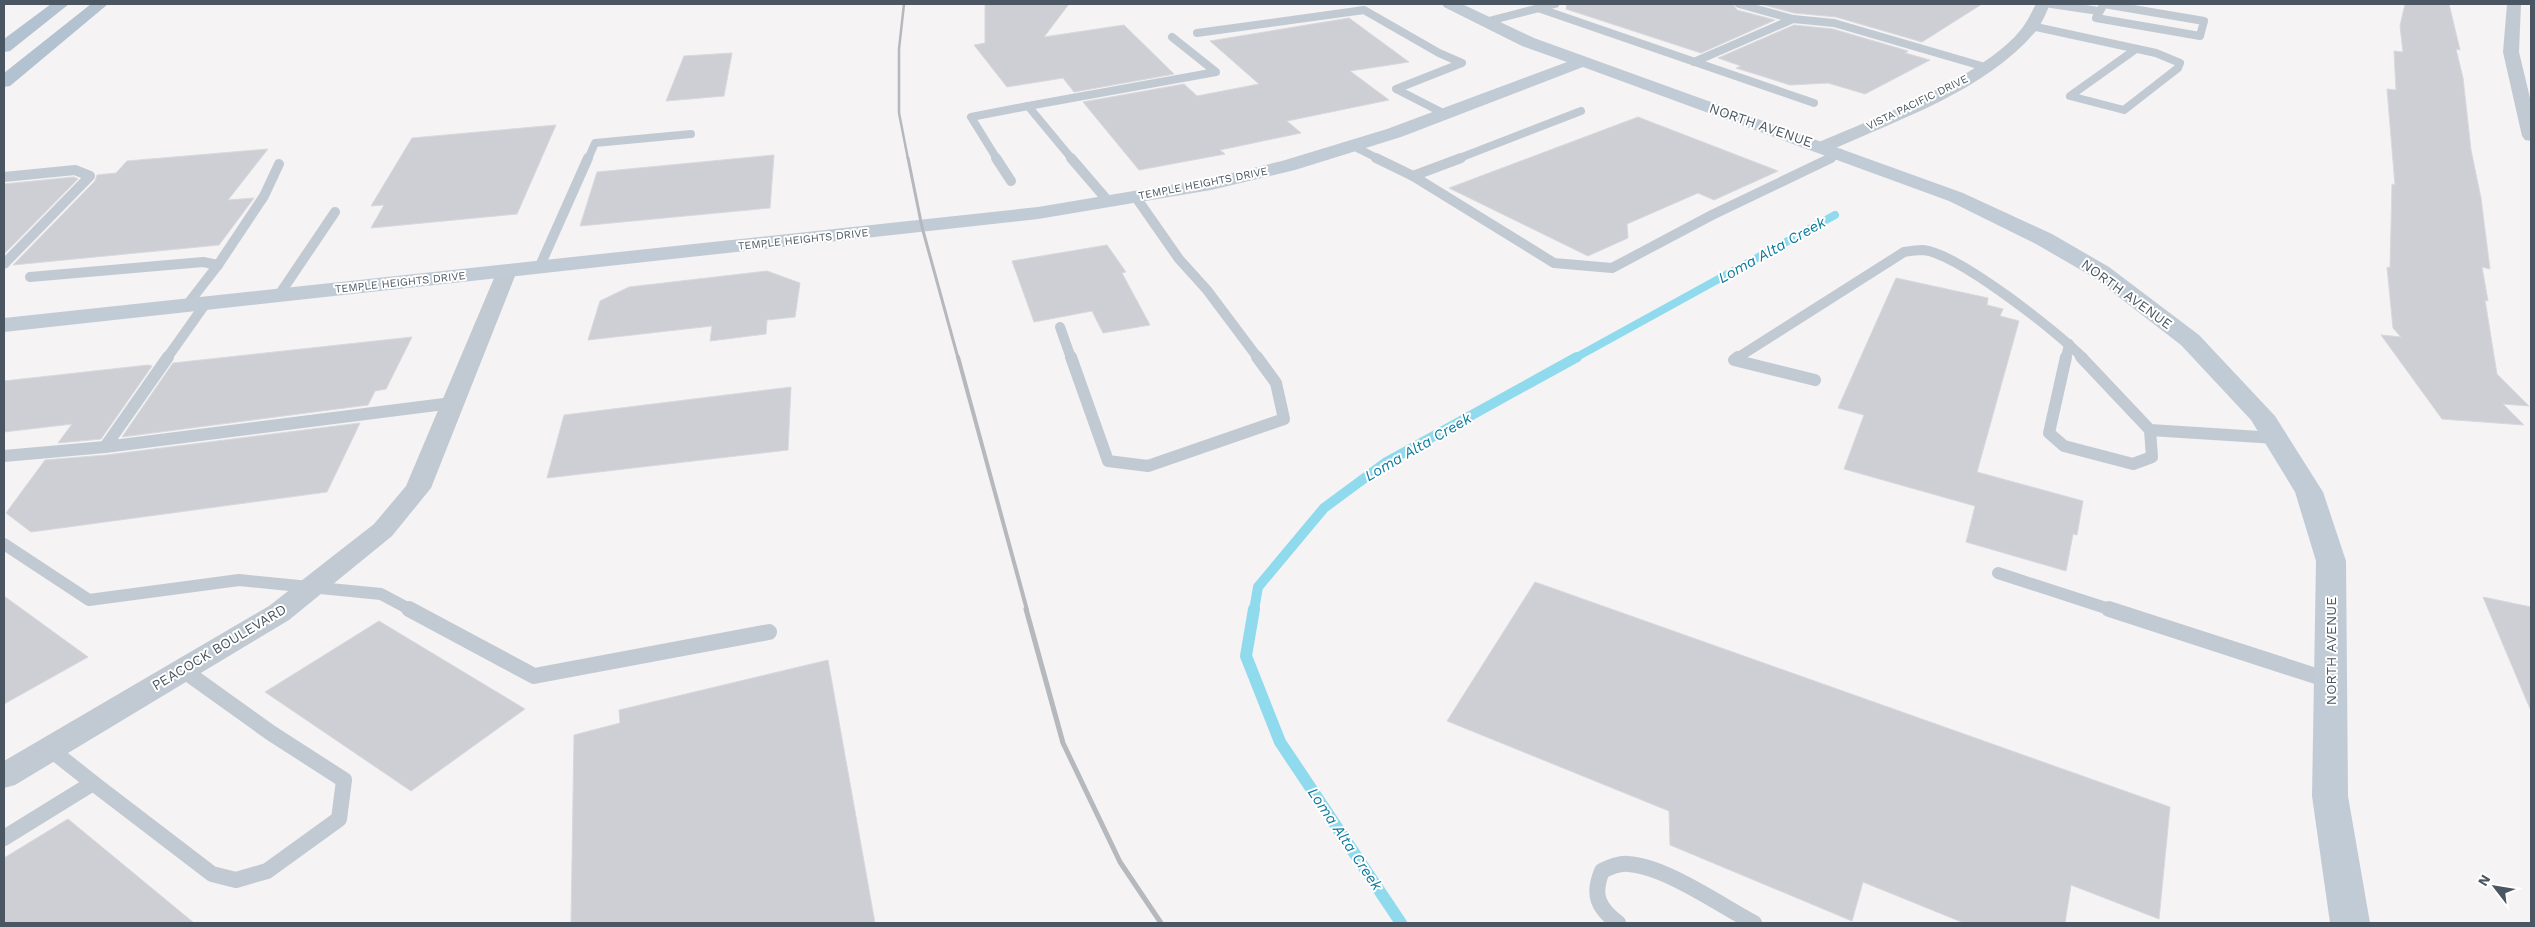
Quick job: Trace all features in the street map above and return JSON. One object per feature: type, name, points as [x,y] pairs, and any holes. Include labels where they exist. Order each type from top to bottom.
[{"type":"main road","points":[[4,47],[61,4]]},
{"type":"main road","points":[[4,82],[100,4]]},
{"type":"street","name":"NORTH AVENUE","points":[[1450,4],[1528,42],[1832,150],[1956,197],[2044,239],[2101,272],[2190,340],[2262,416],[2309,492],[2331,561],[2330,796],[2350,923]]},
{"type":"street","name":"VISTA PACIFIC DRIVE","points":[[1832,150],[1960,83],[1985,67],[2016,45],[2041,12],[2043,4]]},
{"type":"street","points":[[2514,4],[2511,52],[2531,136]]},
{"type":"street","name":"TEMPLE HEIGHTS DRIVE","points":[[4,325],[1038,213],[1221,181],[1288,166],[1445,114],[1582,62]]},
{"type":"street","name":"PEACOCK BOULEVARD","points":[[4,776],[279,613],[383,530],[418,488],[507,271]]},
{"type":"lane","points":[[1485,22],[1555,4]]},
{"type":"lane","points":[[1739,4],[1792,19],[1834,23],[1985,67]]},
{"type":"lane","points":[[2051,4],[2099,11]]},
{"type":"lane","points":[[2104,4],[2204,20],[2200,36],[2096,18],[2099,11],[2104,4]]},
{"type":"lane","points":[[1538,8],[1814,103]]},
{"type":"lane","points":[[1196,33],[1364,10],[1439,53],[1462,63],[1396,89],[1445,114]]},
{"type":"lane","points":[[1694,62],[1792,19]]},
{"type":"lane","points":[[2031,26],[2136,49],[2173,58],[2180,63],[2178,68],[2124,110],[2070,96],[2136,49]]},
{"type":"lane","points":[[1011,181],[971,117],[1216,72],[1172,37]]},
{"type":"lane","points":[[1028,106],[1108,201]]},
{"type":"lane","points":[[1413,176],[1581,111]]},
{"type":"lane","points":[[538,268],[595,143],[691,134]]},
{"type":"lane","points":[[1353,146],[1413,176],[1554,263],[1612,268],[1832,150]]},
{"type":"lane","points":[[104,448],[196,304],[218,265],[264,196],[279,164]]},
{"type":"lane","points":[[4,177],[75,170],[90,176],[4,264]]},
{"type":"lane","points":[[1060,327],[1108,461],[1148,466],[1284,419],[1276,383],[1207,290],[1179,258],[1135,196]]},
{"type":"lane","points":[[279,296],[335,212]]},
{"type":"lane","points":[[1814,380],[1734,360],[1904,252],[1924,250],[1948,258],[2026,309],[2069,344],[2150,430],[2152,458],[2133,464],[2064,446],[2049,433],[2069,344]]},
{"type":"lane","points":[[30,278],[203,262],[218,265]]},
{"type":"lane","points":[[4,456],[104,448],[452,403]]},
{"type":"lane","points":[[2150,430],[2276,438]]},
{"type":"lane","points":[[4,544],[90,600],[239,580],[381,594],[534,676],[769,632]]},
{"type":"lane","points":[[1998,573],[2331,681]]},
{"type":"lane","points":[[50,749],[212,874],[236,880],[267,871],[340,819],[344,780],[271,733],[183,670]]},
{"type":"lane","points":[[4,838],[93,782]]},
{"type":"lane","points":[[1618,923],[1605,914],[1598,903],[1595,887],[1602,871],[1615,865],[1630,864],[1658,872],[1754,923]]},
{"type":"building","points":[[985,4],[1069,4],[1044,37],[1124,25],[1174,74],[1074,92],[1063,78],[1007,87],[974,45],[985,43]]},
{"type":"building","points":[[1567,4],[1733,4],[1737,10],[1775,20],[1701,53],[1566,9]]},
{"type":"building","points":[[1760,4],[1982,4],[1922,42],[1836,17],[1794,13]]},
{"type":"building","points":[[2405,4],[2449,4],[2460,50],[2456,49],[2463,78],[2471,150],[2481,198],[2490,269],[2482,267],[2488,301],[2485,300],[2497,374],[2529,406],[2503,404],[2524,425],[2442,419],[2381,335],[2401,337],[2393,328],[2387,267],[2390,268],[2392,184],[2395,185],[2387,89],[2396,90],[2394,51],[2403,52],[2400,26]]},
{"type":"building","points":[[1349,18],[1409,62],[1350,71],[1389,100],[1287,121],[1301,133],[1220,150],[1225,154],[1139,170],[1083,102],[1184,84],[1197,96],[1259,84],[1210,41]]},
{"type":"building","points":[[1794,25],[1833,29],[1908,51],[1905,53],[1930,60],[1865,94],[1828,83],[1790,85],[1736,68],[1741,66],[1718,58]]},
{"type":"building","points":[[732,53],[724,96],[666,101],[684,56]]},
{"type":"building","points":[[1638,117],[1778,171],[1714,200],[1698,193],[1627,224],[1628,238],[1588,256],[1449,188]]},
{"type":"building","points":[[556,125],[517,214],[371,228],[384,205],[371,206],[412,138]]},
{"type":"building","points":[[268,149],[228,200],[254,198],[219,245],[13,265],[95,181],[97,175],[116,173],[127,161]]},
{"type":"building","points":[[774,155],[770,208],[580,226],[597,172]]},
{"type":"building","points":[[74,177],[78,179],[4,254],[4,184]]},
{"type":"building","points":[[1107,245],[1126,272],[1122,273],[1150,325],[1103,333],[1092,311],[1034,322],[1012,261]]},
{"type":"building","points":[[767,271],[800,283],[795,317],[767,320],[766,334],[710,341],[712,326],[588,340],[600,301],[629,287]]},
{"type":"building","points":[[1896,278],[1988,298],[1987,305],[2003,309],[2000,316],[2019,321],[1977,472],[2083,501],[2077,535],[2073,534],[2066,571],[1966,542],[1975,506],[1844,469],[1864,415],[1838,408]]},
{"type":"building","points":[[412,337],[386,389],[375,391],[368,405],[122,437],[173,363]]},
{"type":"building","points":[[152,366],[101,439],[58,443],[72,424],[4,432],[4,381]]},
{"type":"building","points":[[791,387],[788,450],[547,478],[564,415]]},
{"type":"building","points":[[360,423],[327,492],[31,532],[6,513],[45,460],[106,455]]},
{"type":"building","points":[[1535,582],[2170,807],[2159,919],[2071,885],[2065,923],[1964,923],[1863,882],[1852,921],[1670,845],[1669,811],[1447,721]]},
{"type":"building","points":[[4,596],[88,657],[4,704]]},
{"type":"building","points":[[2483,597],[2531,607],[2531,711]]},
{"type":"building","points":[[379,621],[525,709],[411,791],[265,692]]},
{"type":"building","points":[[828,660],[875,923],[571,923],[574,735],[620,723],[619,710]]},
{"type":"building","points":[[68,819],[194,923],[4,923],[4,858]]},
{"type":"waterway","name":"Loma Alta Creek","points":[[1575,358],[1835,215]]},
{"type":"waterway","name":"Loma Alta Creek","points":[[1254,610],[1258,587],[1324,508],[1385,463],[1577,357]]},
{"type":"waterway","name":"Loma Alta Creek","points":[[1254,609],[1246,656],[1280,742],[1401,923]]},
{"type":"railway","points":[[904,4],[899,49],[899,113],[908,159]]},
{"type":"railway","points":[[908,158],[922,227],[958,358]]},
{"type":"railway","points":[[958,357],[1027,610]]},
{"type":"railway","points":[[1026,609],[1063,743],[1120,862],[1161,923]]}]
